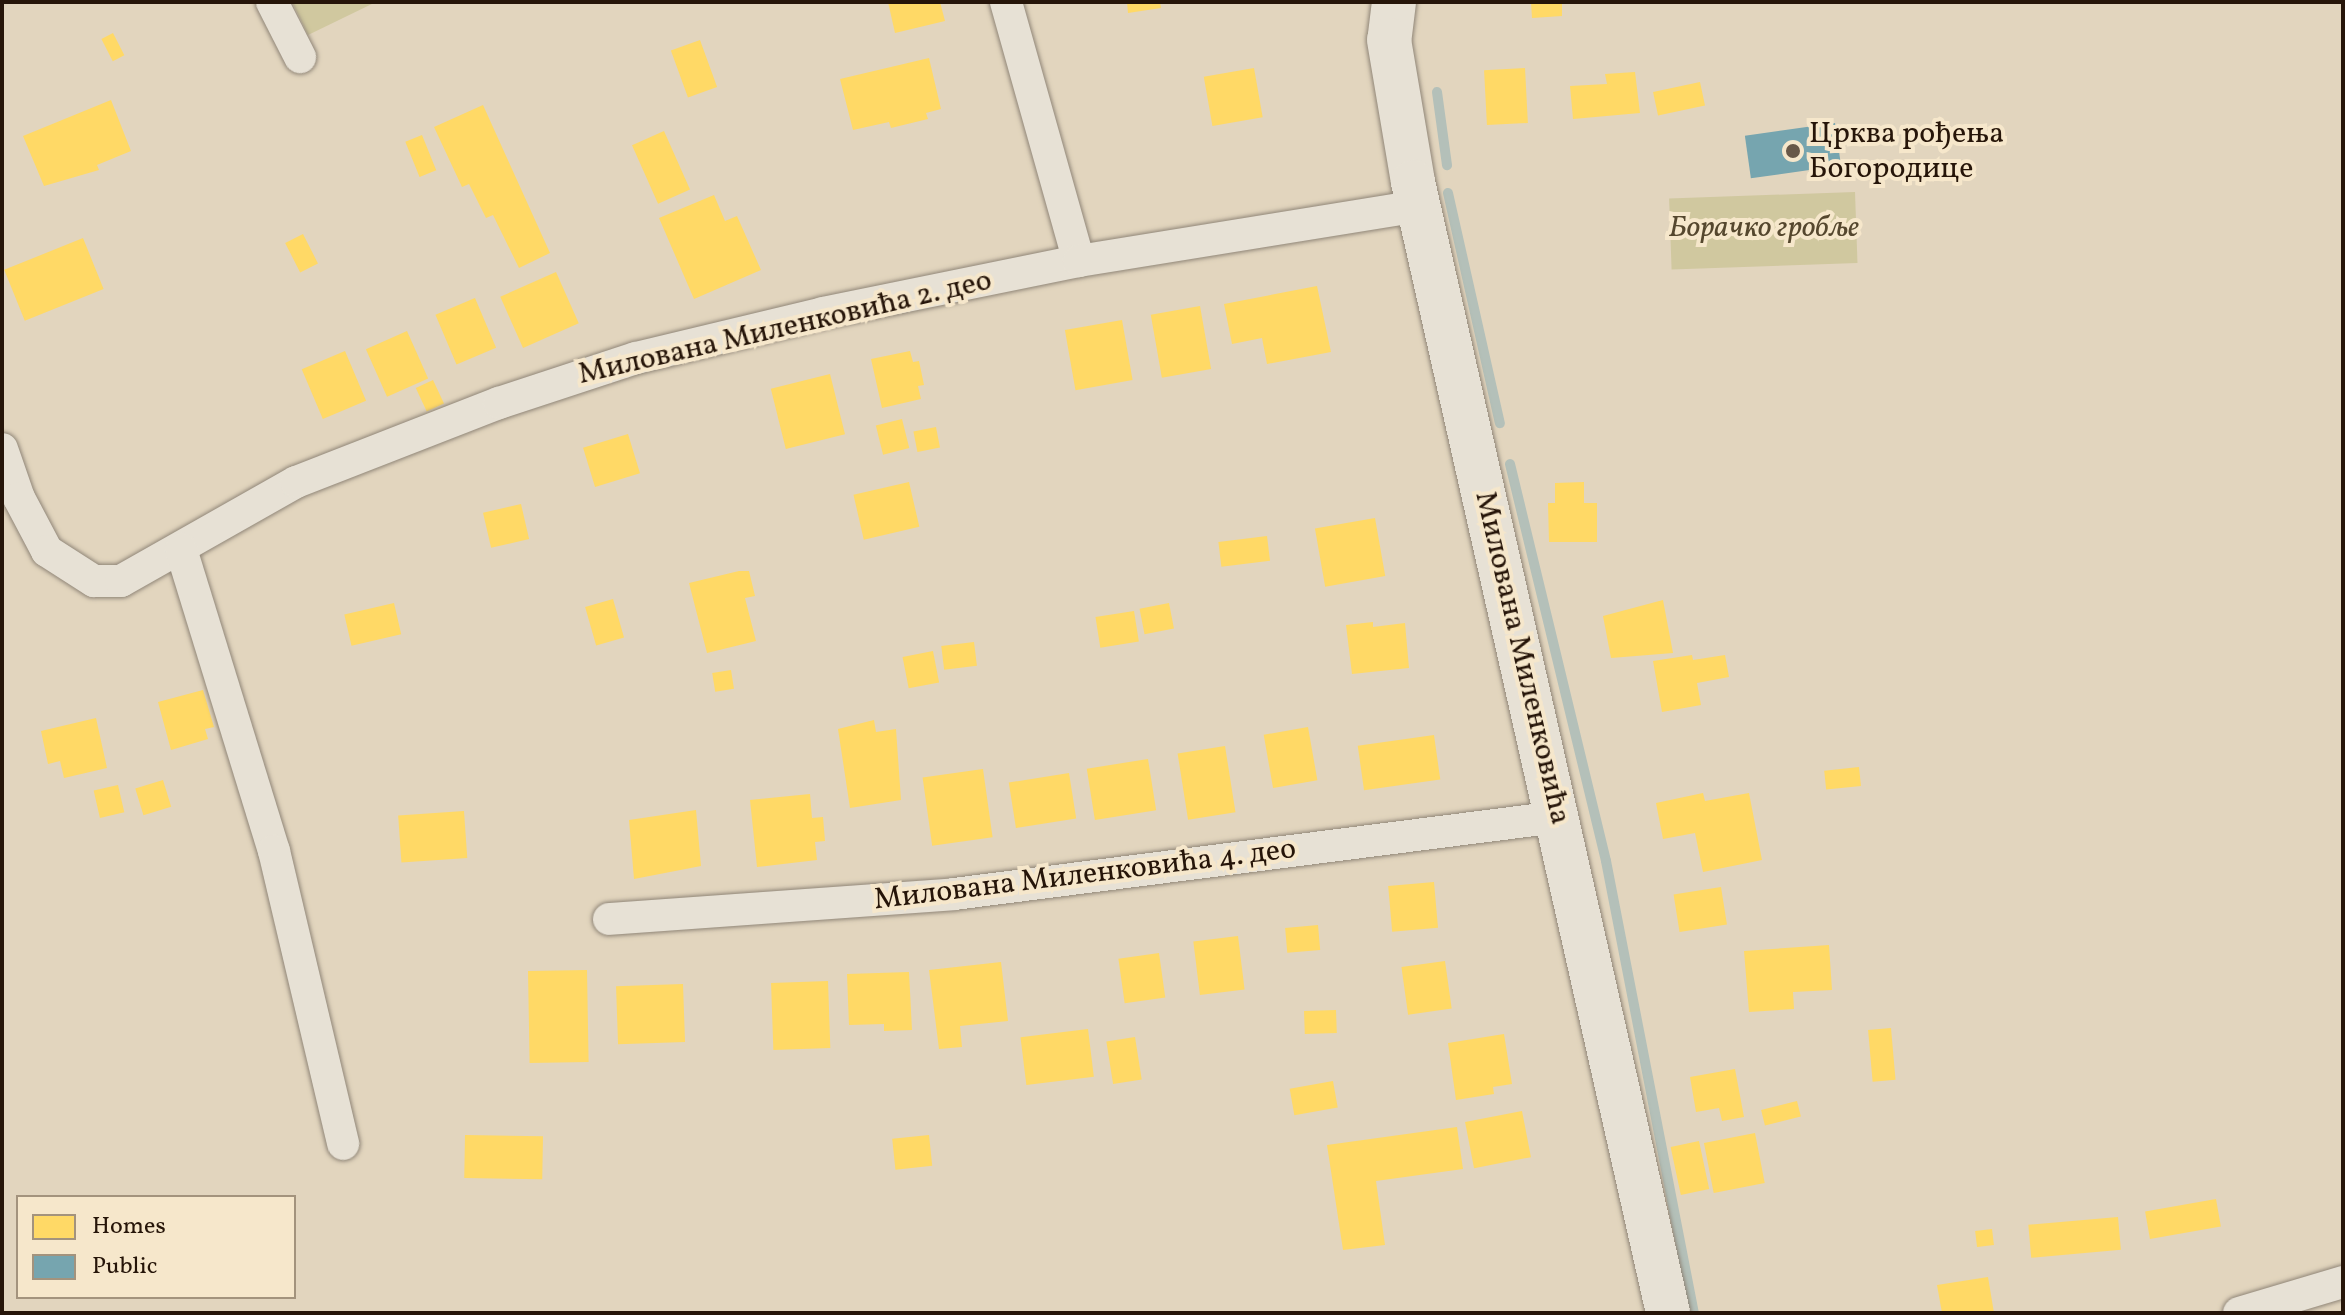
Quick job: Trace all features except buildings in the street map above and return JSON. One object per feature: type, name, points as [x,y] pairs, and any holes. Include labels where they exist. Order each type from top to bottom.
[{"type":"street","points":[[272,2],[300,57]]},
{"type":"street","points":[[1006,2],[1079,261]]},
{"type":"street","name":"Милована Миленковића","points":[[1389,2],[1389,40],[1418,206],[1668,1313]]},
{"type":"street","name":"Милована Миленковића 2. део","points":[[2,449],[19,498],[47,551],[94,581],[121,581],[296,482],[499,403],[620,363],[823,313],[1079,261],[1418,206]]},
{"type":"street","points":[[181,549],[274,851],[343,1144]]},
{"type":"street","name":"Милована Миленковића 4. део","points":[[609,919],[954,894],[1558,817]]},
{"type":"street","points":[[2239,1313],[2343,1282]]},
{"type":"green space","points":[[292,2],[376,2],[308,35]]},
{"type":"green space","name":"Борачко гробље","points":[[1855,192],[1857,263],[1672,269],[1669,198]]},
{"type":"waterway","points":[[1437,92],[1447,165]]},
{"type":"waterway","points":[[1448,193],[1500,423]]},
{"type":"waterway","points":[[1510,464],[1606,861],[1694,1313]]},
{"type":"place","name":"Црква рођења Богородице","points":[[1793,151]]}]
